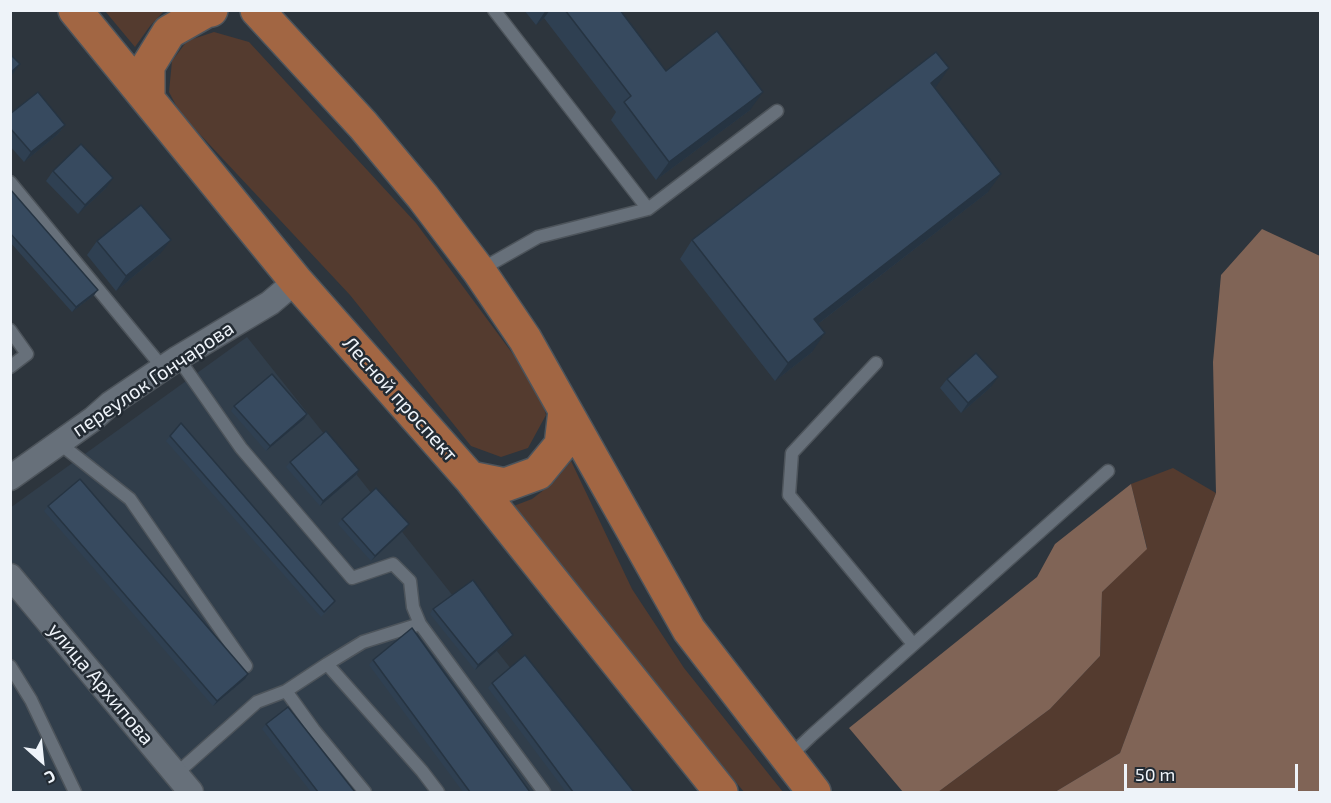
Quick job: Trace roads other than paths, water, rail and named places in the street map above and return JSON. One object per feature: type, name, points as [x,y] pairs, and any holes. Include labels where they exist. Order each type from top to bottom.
[{"type":"main road","name":"Лесной проспект","points":[[75,10],[296,281],[470,478],[721,792]]},
{"type":"main road","points":[[148,99],[148,66],[169,32],[206,11],[212,10]]},
{"type":"main road","points":[[256,10],[363,125],[423,197],[479,271],[525,339],[689,630],[814,792]]},
{"type":"main road","points":[[470,478],[505,485],[538,473],[561,445],[566,411]]},
{"type":"street","name":"переулок Гончарова","points":[[10,478],[93,419],[110,404],[171,363],[270,303],[296,281]]},
{"type":"street","name":"улица Архипова","points":[[10,576],[183,783]]},
{"type":"lane","points":[[494,10],[648,209]]},
{"type":"lane","points":[[479,271],[538,237],[648,209],[777,111]]},
{"type":"lane","points":[[10,182],[171,363],[352,578],[393,564],[410,581],[413,607],[420,624],[544,792]]},
{"type":"lane","points":[[10,330],[27,354],[10,367]]},
{"type":"lane","points":[[876,363],[792,453],[789,495],[914,644]]},
{"type":"lane","points":[[59,443],[130,499],[246,666]]},
{"type":"lane","points":[[788,758],[1108,471]]},
{"type":"lane","points":[[183,783],[257,702],[286,691],[363,642],[420,624]]},
{"type":"lane","points":[[327,664],[438,792]]},
{"type":"lane","points":[[10,666],[31,700],[75,792]]},
{"type":"lane","points":[[286,691],[314,730],[365,792]]}]
